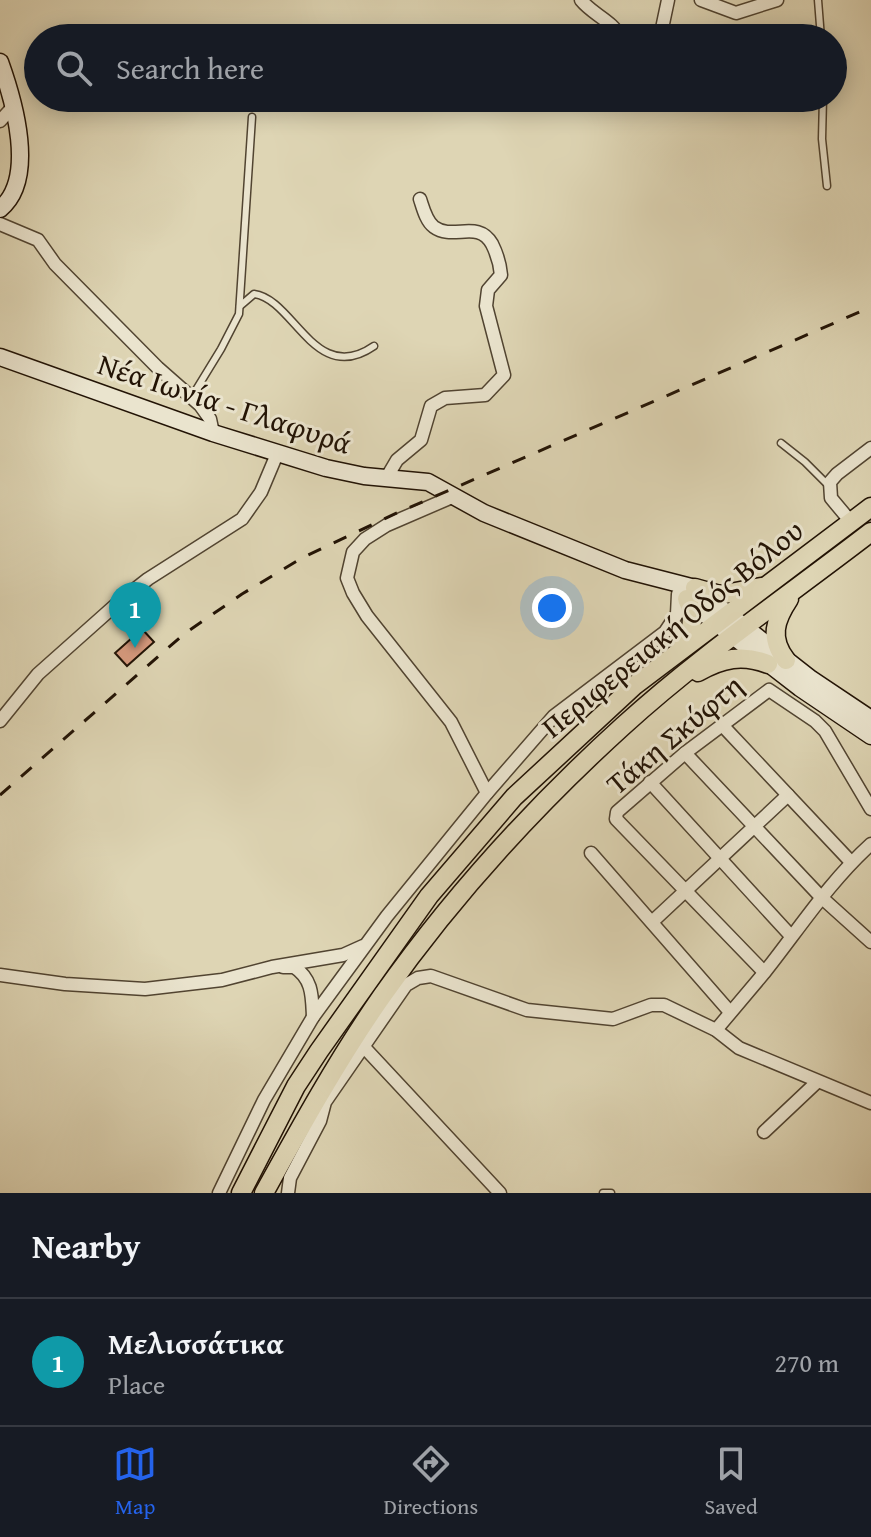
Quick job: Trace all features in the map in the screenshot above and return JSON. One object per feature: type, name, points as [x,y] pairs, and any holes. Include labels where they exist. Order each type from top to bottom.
[{"type":"main road","points":[[0,62],[12,108],[21,165],[12,195],[0,209]]},
{"type":"main road","name":"Νέα Ιωνία - Γλαφυρά","points":[[0,357],[277,454],[340,472],[428,482],[490,516],[625,570],[657,579],[687,594],[777,662]]},
{"type":"main road","name":"Περιφερειακή Οδός Βόλου","points":[[241,1193],[296,1086],[429,896],[489,825],[546,765],[635,685],[871,507]]},
{"type":"main road","name":"Περιφερειακή Οδός Βόλου","points":[[264,1193],[315,1101],[383,995],[431,933],[525,823],[621,728],[664,691],[871,532]]},
{"type":"main road","points":[[679,652],[693,625],[687,594],[728,594],[771,583]]},
{"type":"main road","points":[[795,590],[780,614],[775,631],[777,662],[871,736]]},
{"type":"main road","points":[[664,691],[730,658],[748,658],[777,662],[871,719]]},
{"type":"street","points":[[581,0],[595,15],[610,24]]},
{"type":"street","points":[[663,24],[668,0]]},
{"type":"street","points":[[701,0],[736,13],[777,0]]},
{"type":"street","points":[[0,121],[12,108]]},
{"type":"street","points":[[387,477],[397,460],[421,440],[431,406],[445,398],[485,395],[504,375],[486,306],[488,290],[501,275],[497,254],[489,238],[480,232],[446,232],[435,228],[427,218],[420,199]]},
{"type":"street","points":[[0,224],[38,240],[55,264],[191,398],[210,419],[213,433]]},
{"type":"street","points":[[851,522],[831,498],[829,487],[837,474],[871,448]]},
{"type":"street","points":[[0,721],[48,664],[120,601],[148,579],[242,519],[261,492],[277,454]]},
{"type":"street","points":[[452,497],[387,525],[365,539],[353,552],[347,578],[367,616],[451,722],[487,793]]},
{"type":"street","points":[[219,1193],[264,1100],[313,1017],[387,916],[487,793],[561,709],[611,675],[665,632],[687,594]]},
{"type":"street","name":"Τάκη Σκύφτη","points":[[685,892],[616,819],[617,812],[685,753],[769,690],[825,731],[871,809]]},
{"type":"street","points":[[722,725],[851,862]]},
{"type":"street","points":[[685,753],[821,897],[871,942]]},
{"type":"street","points":[[650,782],[791,936]]},
{"type":"street","points":[[652,922],[788,795]]},
{"type":"street","points":[[716,1030],[821,897],[871,844]]},
{"type":"street","points":[[591,853],[730,1012]]},
{"type":"street","points":[[685,892],[764,972]]},
{"type":"street","points":[[0,975],[65,984],[145,989],[222,980],[272,967],[343,955],[367,944]]},
{"type":"street","points":[[272,967],[294,967],[302,972],[312,992],[313,1017]]},
{"type":"street","points":[[288,1193],[290,1178],[320,1121],[325,1102],[406,985],[423,977],[439,978],[527,1010],[613,1019],[651,1005],[664,1005],[716,1030],[739,1048],[871,1103]]},
{"type":"street","points":[[363,1046],[500,1193]]},
{"type":"street","points":[[764,1132],[817,1082]]},
{"type":"lane","points":[[818,0],[820,24]]},
{"type":"lane","points":[[823,112],[827,186]]},
{"type":"lane","points":[[191,398],[238,320],[252,117]]},
{"type":"lane","points":[[240,306],[254,294],[265,297],[316,346],[329,354],[355,356],[374,346]]},
{"type":"lane","points":[[781,443],[829,487]]},
{"type":"lane","points":[[603,1193],[611,1193]]},
{"type":"building","points":[[142,629],[154,642],[127,666],[115,653]]},
{"type":"railway","points":[[0,795],[184,634],[302,558],[399,512],[871,307]]},
{"type":"place","name":"Μελισσάτικα","points":[[135,648]]}]
